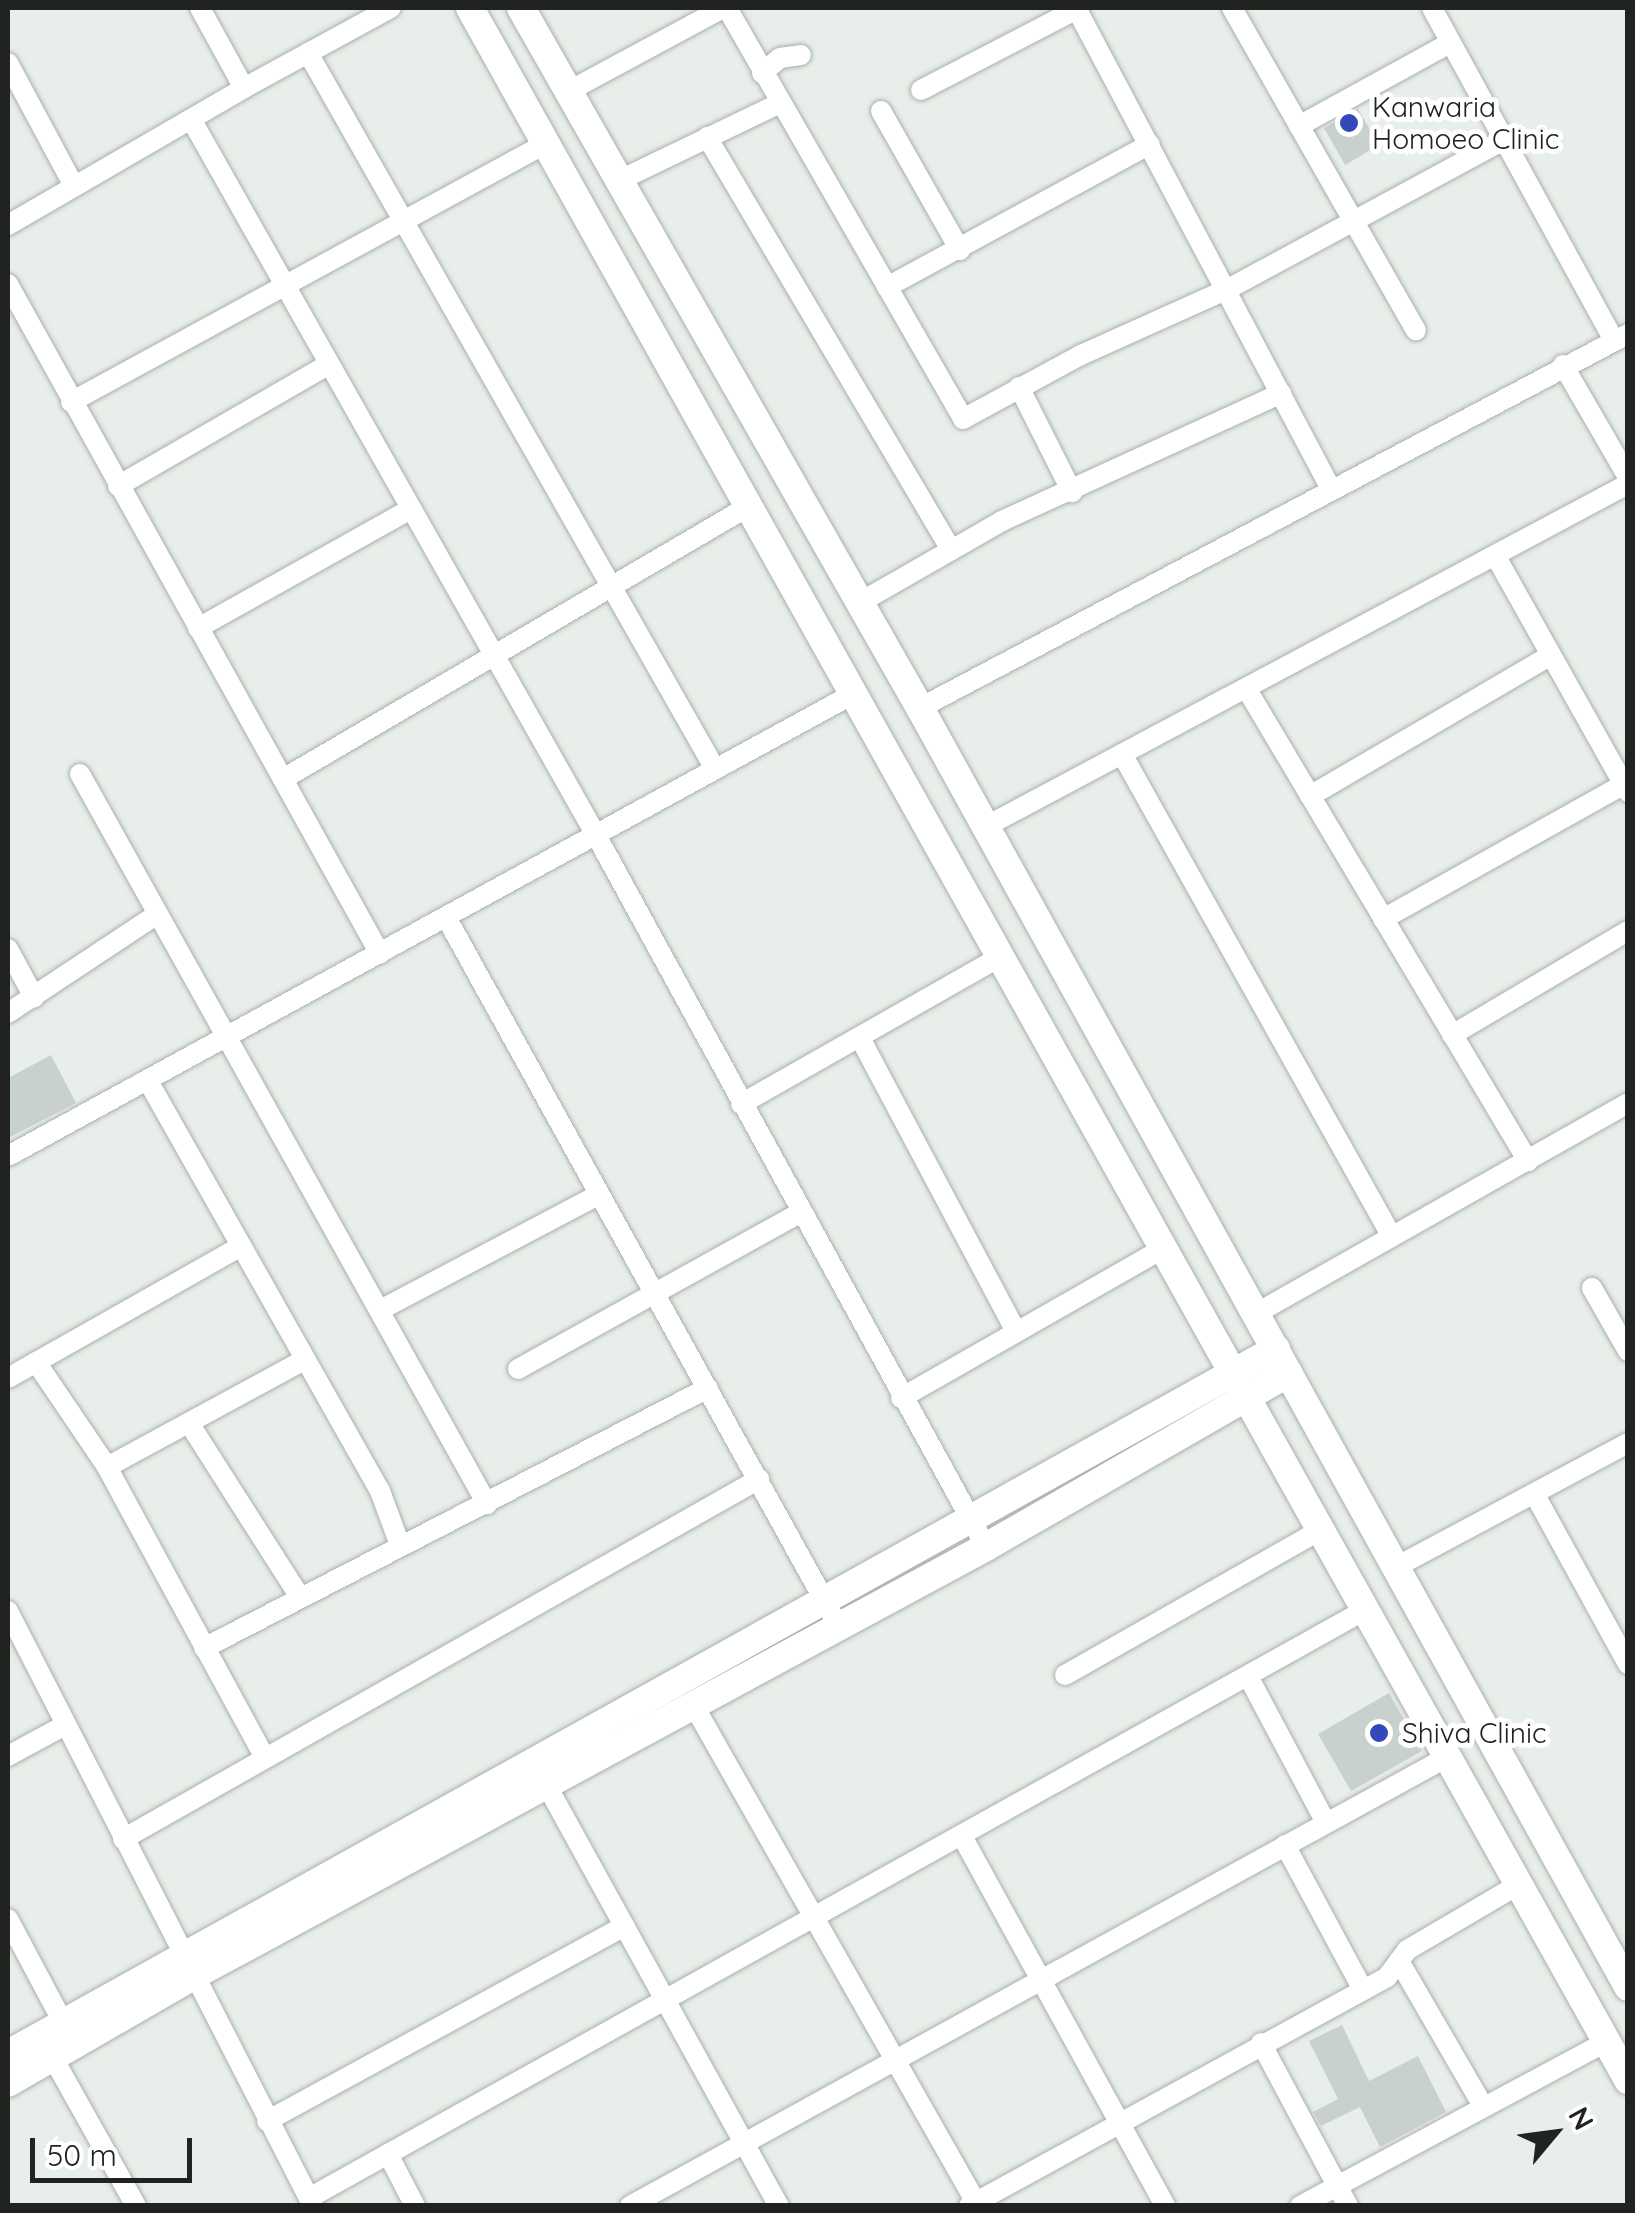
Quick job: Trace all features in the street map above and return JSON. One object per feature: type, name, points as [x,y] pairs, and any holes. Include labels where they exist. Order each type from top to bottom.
[{"type":"street","points":[[200,8],[244,88]]},
{"type":"street","points":[[8,225],[391,8]]},
{"type":"street","points":[[470,8],[998,958],[1166,1247],[1362,1611],[1628,2080]]},
{"type":"street","points":[[521,8],[616,182],[920,708],[982,828],[1257,1312],[1394,1568],[1628,1987]]},
{"type":"street","points":[[569,91],[725,8],[962,419],[1019,387],[1228,289],[1503,140]]},
{"type":"street","points":[[922,90],[1077,8],[1330,489]]},
{"type":"street","points":[[1232,8],[1416,330]]},
{"type":"street","points":[[920,708],[1621,337],[1503,140],[1432,8]]},
{"type":"street","points":[[1300,126],[1450,42]]},
{"type":"street","points":[[308,53],[715,769]]},
{"type":"street","points":[[762,73],[780,58],[801,55]]},
{"type":"street","points":[[8,63],[74,186]]},
{"type":"street","points":[[616,182],[780,104]]},
{"type":"street","points":[[881,111],[960,250]]},
{"type":"street","points":[[191,119],[596,835],[800,1214],[986,1547]]},
{"type":"street","points":[[707,137],[951,550]]},
{"type":"street","points":[[71,402],[545,144]]},
{"type":"street","points":[[888,287],[1150,144]]},
{"type":"street","points":[[8,284],[380,954]]},
{"type":"street","points":[[118,486],[329,364]]},
{"type":"street","points":[[982,828],[1628,481],[1563,365]]},
{"type":"street","points":[[1019,387],[1072,492]]},
{"type":"street","points":[[860,603],[951,550],[1281,394]]},
{"type":"street","points":[[282,779],[496,660],[749,506]]},
{"type":"street","points":[[198,628],[411,509]]},
{"type":"street","points":[[1383,920],[1625,788],[1495,554]]},
{"type":"street","points":[[1310,796],[1551,655]]},
{"type":"street","points":[[1246,688],[1528,1161]]},
{"type":"street","points":[[8,1156],[853,694]]},
{"type":"street","points":[[1122,754],[1392,1237]]},
{"type":"street","points":[[80,774],[156,915],[231,1036],[487,1504]]},
{"type":"street","points":[[8,1013],[156,915]]},
{"type":"street","points":[[446,917],[840,1627]]},
{"type":"street","points":[[1452,1035],[1628,931]]},
{"type":"street","points":[[8,948],[34,997]]},
{"type":"street","points":[[741,1104],[998,958]]},
{"type":"street","points":[[860,1038],[1016,1331]]},
{"type":"street","points":[[148,1081],[380,1490],[400,1545]]},
{"type":"street","points":[[1257,1312],[1628,1103]]},
{"type":"street","points":[[382,1309],[598,1196]]},
{"type":"street","points":[[518,1370],[800,1214]]},
{"type":"street","points":[[8,1378],[241,1246]]},
{"type":"street","points":[[901,1398],[1166,1247]]},
{"type":"street","points":[[1592,1288],[1628,1352]]},
{"type":"street","points":[[107,1467],[304,1360]]},
{"type":"street","points":[[188,1966],[547,1786],[986,1547],[1283,1361]]},
{"type":"street","points":[[36,1362],[107,1467],[266,1758]]},
{"type":"street","points":[[8,2083],[64,2042],[188,1966],[825,1601],[971,1520],[1242,1385]]},
{"type":"street","points":[[204,1648],[708,1388]]},
{"type":"street","points":[[189,1422],[300,1597]]},
{"type":"street","points":[[1394,1568],[1628,1444]]},
{"type":"street","points":[[123,1839],[759,1479]]},
{"type":"street","points":[[1535,1495],[1628,1664]]},
{"type":"street","points":[[1065,1674],[1318,1531]]},
{"type":"street","points":[[8,1611],[311,2202],[388,2154],[963,1838],[1362,1611]]},
{"type":"street","points":[[1249,1678],[1326,1824]]},
{"type":"street","points":[[694,1706],[974,2204],[1118,2120],[1387,1977],[1399,1960],[1518,1885]]},
{"type":"street","points":[[8,1756],[66,1725]]},
{"type":"street","points":[[630,2206],[1448,1757]]},
{"type":"street","points":[[547,1786],[779,2206]]},
{"type":"street","points":[[963,1838],[1165,2206]]},
{"type":"street","points":[[1285,1845],[1363,1990]]},
{"type":"street","points":[[8,1919],[136,2206]]},
{"type":"street","points":[[267,2120],[624,1926]]},
{"type":"street","points":[[1399,1960],[1483,2106]]},
{"type":"street","points":[[8,2054],[64,2042]]},
{"type":"street","points":[[1300,2206],[1606,2042]]},
{"type":"street","points":[[1261,2043],[1348,2206]]},
{"type":"street","points":[[388,2154],[415,2206]]},
{"type":"building","points":[[1358,109],[1379,145],[1345,165],[1324,128]]},
{"type":"building","points":[[51,1055],[76,1103],[8,1138],[8,1078]]},
{"type":"building","points":[[1389,1693],[1422,1751],[1351,1791],[1318,1734]]},
{"type":"building","points":[[1342,2025],[1369,2081],[1418,2056],[1446,2112],[1380,2147],[1360,2107],[1321,2126],[1313,2112],[1338,2099],[1309,2041]]},
{"type":"place","name":"Kanwaria Homoeo Clinic","points":[[1349,123]]},
{"type":"place","name":"Shiva Clinic","points":[[1379,1733]]}]
